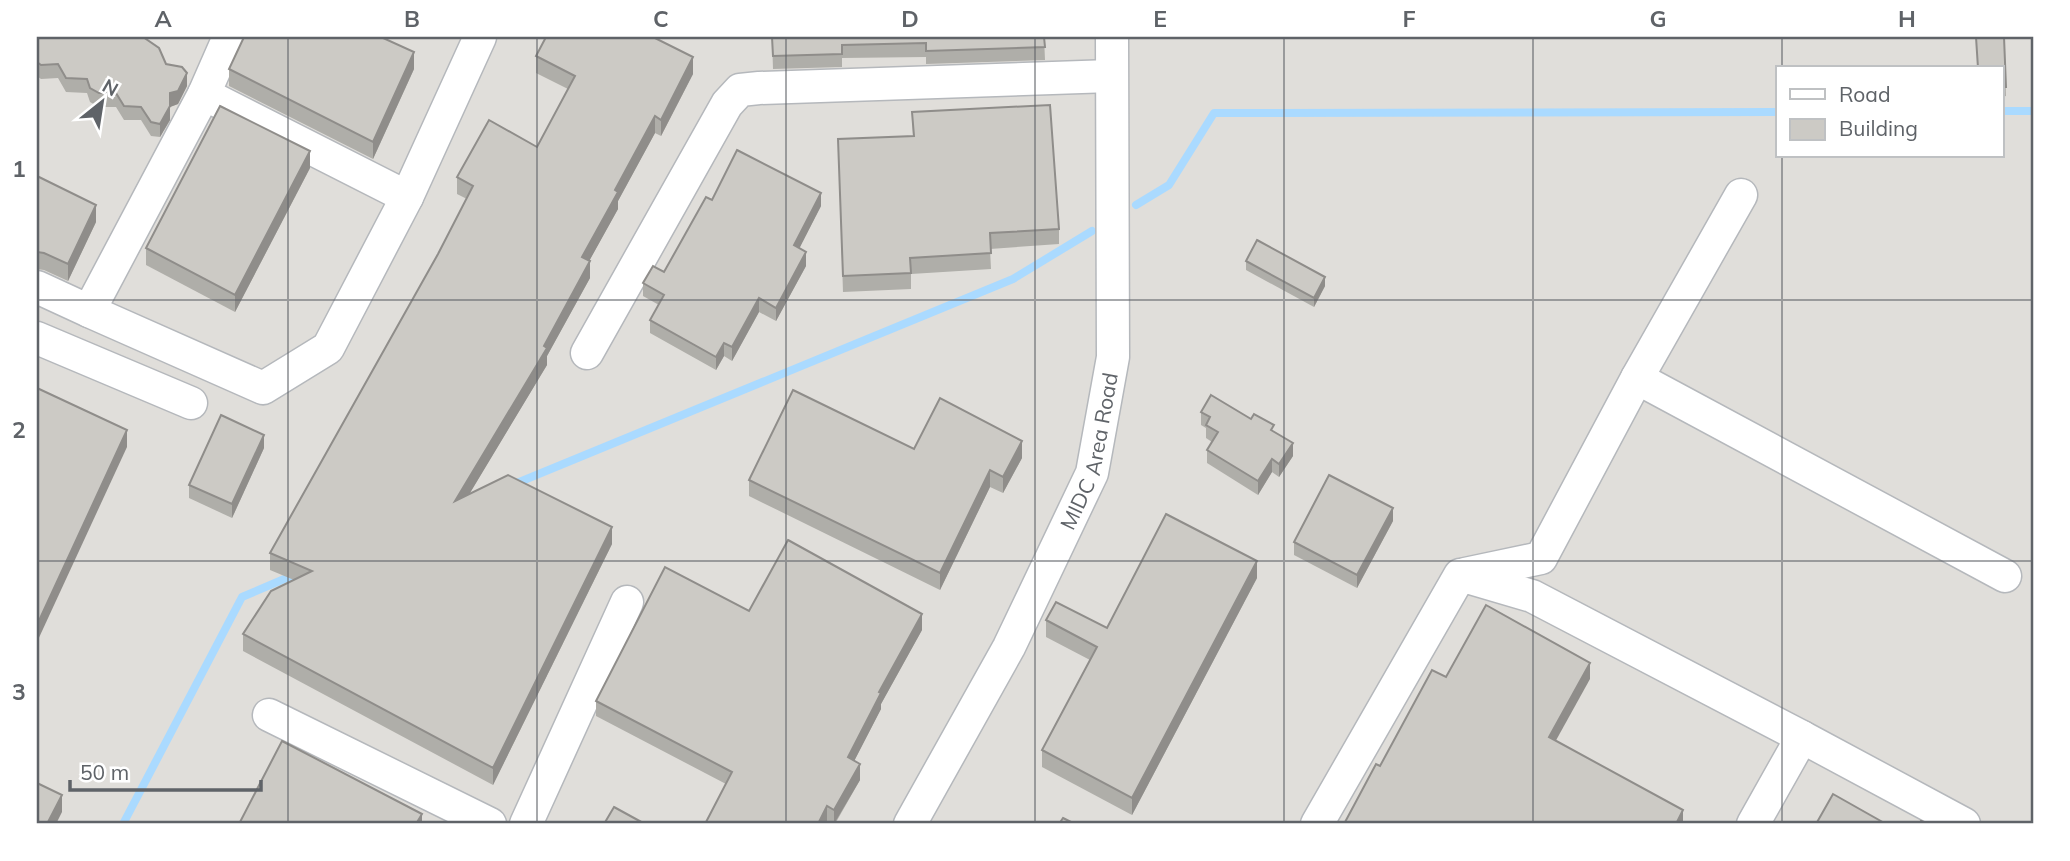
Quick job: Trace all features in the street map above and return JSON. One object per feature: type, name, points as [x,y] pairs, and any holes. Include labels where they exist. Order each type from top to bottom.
[{"type":"street","points":[[89,311],[204,94],[229,37]]},
{"type":"street","points":[[37,287],[262,388],[328,348],[407,197],[481,37]]},
{"type":"street","name":"MIDC Area Road","points":[[910,824],[1010,647],[1092,473],[1113,356],[1112,37]]},
{"type":"street","points":[[587,353],[727,104],[740,90],[1111,76]]},
{"type":"street","points":[[204,94],[407,197]]},
{"type":"street","points":[[1317,824],[1460,575],[1541,558],[1637,379],[1741,195]]},
{"type":"street","points":[[37,338],[191,403]]},
{"type":"street","points":[[1637,379],[2005,576]]},
{"type":"street","points":[[1460,575],[1532,596],[1964,824]]},
{"type":"street","points":[[526,824],[627,603]]},
{"type":"street","points":[[269,715],[490,824]]},
{"type":"street","points":[[1753,824],[1802,737]]},
{"type":"shaded area","points":[[37,37],[2033,37],[2033,824],[37,824]]},
{"type":"building","points":[[37,37],[143,37],[159,48],[166,64],[182,67],[187,73],[178,91],[170,93],[170,106],[160,124],[151,122],[141,107],[124,106],[116,93],[99,93],[90,88],[87,79],[66,78],[58,64],[41,65],[37,62]]},
{"type":"building","points":[[244,37],[381,37],[414,52],[373,142],[229,69]]},
{"type":"building","points":[[546,37],[653,37],[693,57],[661,120],[655,116],[615,190],[618,192],[582,257],[590,261],[544,346],[547,348],[455,501],[508,475],[612,527],[493,768],[243,634],[271,591],[312,571],[270,553],[438,254],[473,186],[457,177],[489,120],[537,147],[575,76],[536,56]]},
{"type":"building","points":[[772,37],[1044,37],[1045,47],[926,51],[926,43],[842,45],[842,54],[773,56]]},
{"type":"building","points":[[1976,37],[2004,37],[2006,87],[2004,66],[1978,66]]},
{"type":"building","points":[[1050,105],[1059,229],[990,233],[991,253],[910,258],[911,273],[843,276],[838,139],[914,136],[912,112]]},
{"type":"building","points":[[220,106],[310,151],[235,295],[146,248]]},
{"type":"building","points":[[737,150],[821,193],[794,245],[806,252],[776,308],[759,298],[732,347],[724,343],[716,357],[650,320],[664,295],[643,283],[653,266],[664,272],[706,197],[712,200]]},
{"type":"building","points":[[37,176],[96,205],[68,264],[37,252]]},
{"type":"building","points":[[1257,240],[1325,277],[1314,298],[1246,261]]},
{"type":"building","points":[[37,388],[127,430],[37,625]]},
{"type":"building","points":[[793,390],[914,449],[940,398],[1022,441],[1003,477],[990,470],[940,573],[749,480]]},
{"type":"building","points":[[1211,395],[1251,419],[1254,414],[1274,425],[1271,430],[1293,443],[1279,464],[1272,459],[1258,481],[1207,450],[1218,432],[1206,425],[1210,417],[1201,412]]},
{"type":"building","points":[[221,415],[264,435],[232,504],[189,485]]},
{"type":"building","points":[[1329,475],[1393,508],[1357,575],[1294,542]]},
{"type":"building","points":[[1166,514],[1257,561],[1132,798],[1042,750],[1097,647],[1046,620],[1056,602],[1107,628]]},
{"type":"building","points":[[788,540],[922,614],[879,692],[881,693],[848,757],[860,764],[834,810],[827,806],[818,824],[705,824],[732,772],[596,701],[665,567],[749,611]]},
{"type":"building","points":[[1486,605],[1590,663],[1549,737],[1683,810],[1676,824],[1344,824],[1376,764],[1380,766],[1432,670],[1446,677]]},
{"type":"building","points":[[282,741],[422,814],[416,824],[239,824]]},
{"type":"building","points":[[37,783],[62,795],[47,824],[37,824]]},
{"type":"building","points":[[1833,794],[1886,824],[1816,824]]},
{"type":"building","points":[[614,807],[645,824],[604,824]]},
{"type":"building","points":[[1063,818],[1075,824],[1059,824]]},
{"type":"waterway","points":[[2004,111],[2033,111]]},
{"type":"waterway","points":[[1136,205],[1169,185],[1214,113],[1776,112]]},
{"type":"waterway","points":[[512,485],[1013,279],[1092,231]]},
{"type":"waterway","points":[[123,824],[242,597],[296,574]]}]
